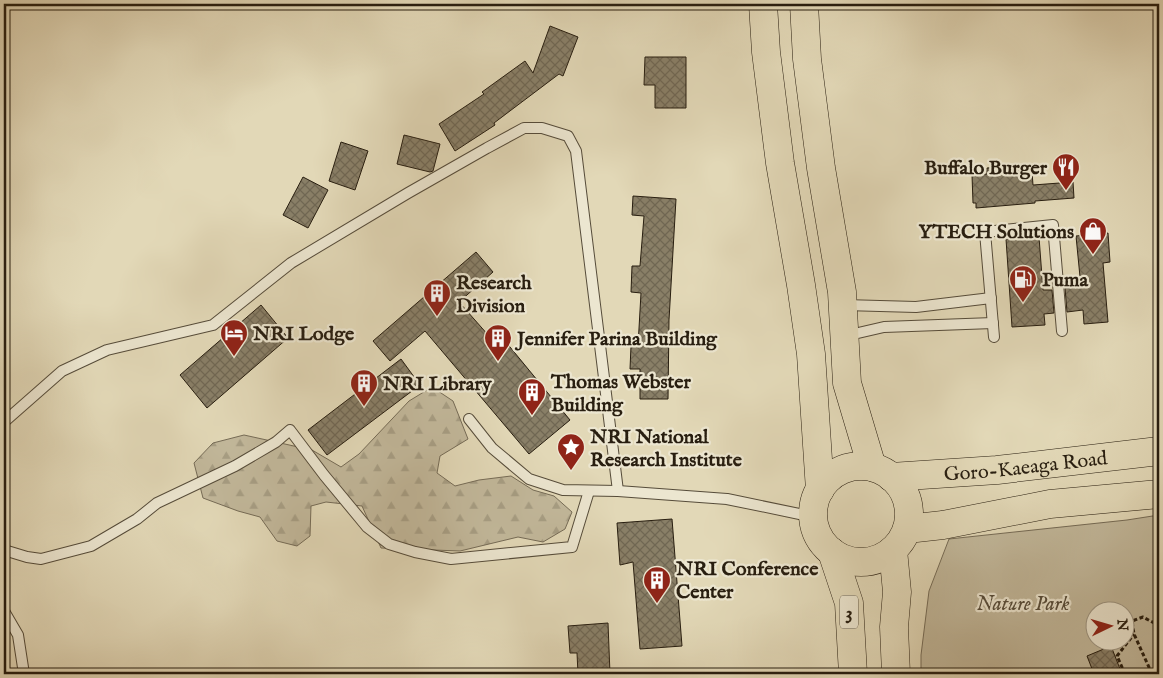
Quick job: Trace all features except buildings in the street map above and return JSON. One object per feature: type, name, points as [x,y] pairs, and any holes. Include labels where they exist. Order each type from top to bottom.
[{"type":"main road","points":[[764,4],[766,52],[779,154],[802,285],[811,354],[820,490]]},
{"type":"main road","points":[[804,4],[808,69],[821,168],[843,306],[847,383],[882,472]]},
{"type":"main road","name":"Goro-Kaeaga Road","points":[[882,472],[997,470],[1159,451]]},
{"type":"main road","points":[[896,674],[894,627],[900,540],[909,515],[907,500],[901,487],[882,472],[857,466],[842,470],[829,478],[820,490],[815,503],[814,517],[820,536],[832,552],[847,560],[863,562],[879,559],[900,540],[943,525],[1050,504],[1159,494]]},
{"type":"main road","name":"3","points":[[832,552],[849,602],[853,674]]},
{"type":"lane","points":[[4,422],[62,371],[107,350],[212,325],[291,263],[349,228],[524,128],[542,128],[568,136],[576,151],[618,491]]},
{"type":"lane","points":[[994,336],[985,232],[1054,225],[1062,331]]},
{"type":"lane","points":[[843,306],[916,306],[991,298]]},
{"type":"lane","points":[[844,336],[884,326],[993,323]]},
{"type":"lane","points":[[469,419],[492,448],[528,479],[563,490],[618,491],[726,499],[814,517]]},
{"type":"lane","points":[[4,550],[41,559],[91,546],[137,519],[157,503],[235,466],[276,442],[290,430],[367,527],[389,544],[415,552],[451,559],[572,547],[589,490]]},
{"type":"lane","points":[[4,611],[18,635],[24,674]]},
{"type":"path","points":[[1136,620],[1143,617],[1156,624],[1159,629]]},
{"type":"path","points":[[1136,638],[1152,674]]},
{"type":"path","points":[[1122,650],[1117,656],[1125,674]]},
{"type":"green space","points":[[432,387],[453,401],[468,439],[440,456],[437,473],[455,486],[479,480],[511,476],[533,490],[554,496],[572,512],[565,529],[543,542],[518,537],[460,551],[381,548],[362,506],[326,502],[311,506],[310,536],[297,546],[277,541],[260,517],[203,498],[194,463],[213,443],[244,435],[312,450],[341,467],[359,454],[409,401]]},
{"type":"green space","name":"Nature Park","points":[[1159,515],[1159,674],[921,674],[921,655],[929,591],[949,539]]},
{"type":"place","name":"Buffalo Burger","points":[[1066,191]]},
{"type":"place","name":"YTECH Solutions","points":[[1093,255]]},
{"type":"place","name":"Puma","points":[[1023,303]]},
{"type":"place","name":"Research Division","points":[[437,317]]},
{"type":"place","name":"NRI Lodge","points":[[234,357]]},
{"type":"place","name":"Jennifer Parina Building","points":[[498,362]]},
{"type":"place","name":"NRI Library","points":[[364,407]]},
{"type":"place","name":"Thomas Webster Building","points":[[532,416]]},
{"type":"place","name":"NRI National Research Institute","points":[[571,471]]},
{"type":"place","name":"NRI Conference Center","points":[[657,604]]}]
